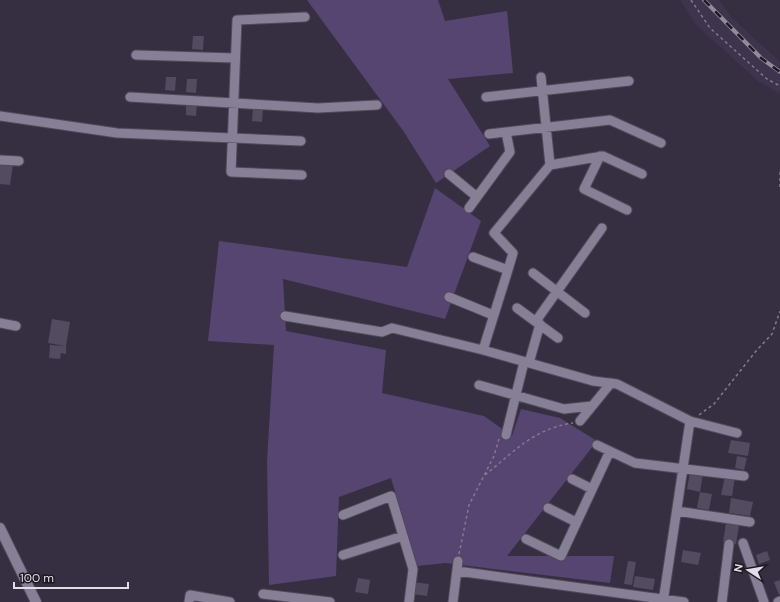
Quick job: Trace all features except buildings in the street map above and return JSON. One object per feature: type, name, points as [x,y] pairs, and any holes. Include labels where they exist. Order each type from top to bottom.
[{"type":"street","points":[[302,175],[231,172],[237,20],[305,17]]},
{"type":"street","points":[[136,55],[235,58]]},
{"type":"street","points":[[541,77],[550,165]]},
{"type":"street","points":[[486,97],[629,81]]},
{"type":"street","points":[[130,97],[318,108],[377,105]]},
{"type":"street","points":[[0,116],[117,133],[301,141]]},
{"type":"street","points":[[489,134],[610,120],[661,143]]},
{"type":"street","points":[[469,208],[510,152],[506,132]]},
{"type":"street","points":[[600,156],[584,190],[627,210]]},
{"type":"street","points":[[483,350],[513,253],[494,233],[550,165],[600,156],[642,174]]},
{"type":"street","points":[[0,160],[19,162]]},
{"type":"street","points":[[449,174],[477,197]]},
{"type":"street","points":[[506,435],[538,323],[557,292],[602,228]]},
{"type":"street","points":[[473,257],[508,270]]},
{"type":"street","points":[[533,273],[585,313]]},
{"type":"street","points":[[449,297],[493,315]]},
{"type":"street","points":[[517,308],[558,338]]},
{"type":"street","points":[[285,316],[382,332],[392,328],[483,350],[593,381],[617,384],[690,421],[737,433]]},
{"type":"street","points":[[0,323],[16,326]]},
{"type":"street","points":[[580,421],[611,383]]},
{"type":"street","points":[[479,385],[564,409],[592,406]]},
{"type":"street","points":[[663,601],[690,421]]},
{"type":"street","points":[[597,445],[635,463],[744,476]]},
{"type":"street","points":[[526,539],[560,556],[610,451]]},
{"type":"street","points":[[572,479],[592,488]]},
{"type":"street","points":[[343,515],[391,496],[413,569],[409,602]]},
{"type":"street","points":[[548,508],[576,522]]},
{"type":"street","points":[[677,511],[750,522]]},
{"type":"street","points":[[0,528],[36,602]]},
{"type":"street","points":[[343,555],[403,536]]},
{"type":"street","points":[[743,543],[764,602]]},
{"type":"street","points":[[722,602],[729,544]]},
{"type":"street","points":[[453,602],[458,561]]},
{"type":"street","points":[[457,572],[663,601],[684,602]]},
{"type":"street","points":[[263,594],[330,602]]},
{"type":"street","points":[[189,602],[190,595],[230,602]]},
{"type":"path","points":[[691,0],[710,28],[767,78],[780,86]]},
{"type":"path","points":[[780,172],[780,188]]},
{"type":"path","points":[[690,421],[714,404],[756,350],[772,334],[780,311]]},
{"type":"path","points":[[485,476],[533,436],[556,425],[580,421]]},
{"type":"path","points":[[458,561],[470,505],[485,476],[500,435],[506,435]]},
{"type":"shaded area","points":[[307,0],[438,0],[445,21],[507,11],[513,73],[448,79],[490,146],[436,183],[404,132]]},
{"type":"shaded area","points":[[680,0],[719,0],[731,17],[780,62],[780,94],[758,81],[695,24]]},
{"type":"shaded area","points":[[435,188],[481,221],[445,319],[283,279],[286,331],[386,350],[382,393],[484,416],[512,436],[521,409],[560,418],[597,441],[507,556],[614,556],[610,583],[445,563],[417,566],[391,478],[339,497],[336,576],[269,585],[267,461],[274,345],[208,341],[219,241],[407,267]]},
{"type":"railway","points":[[704,0],[761,58],[780,72]]}]
